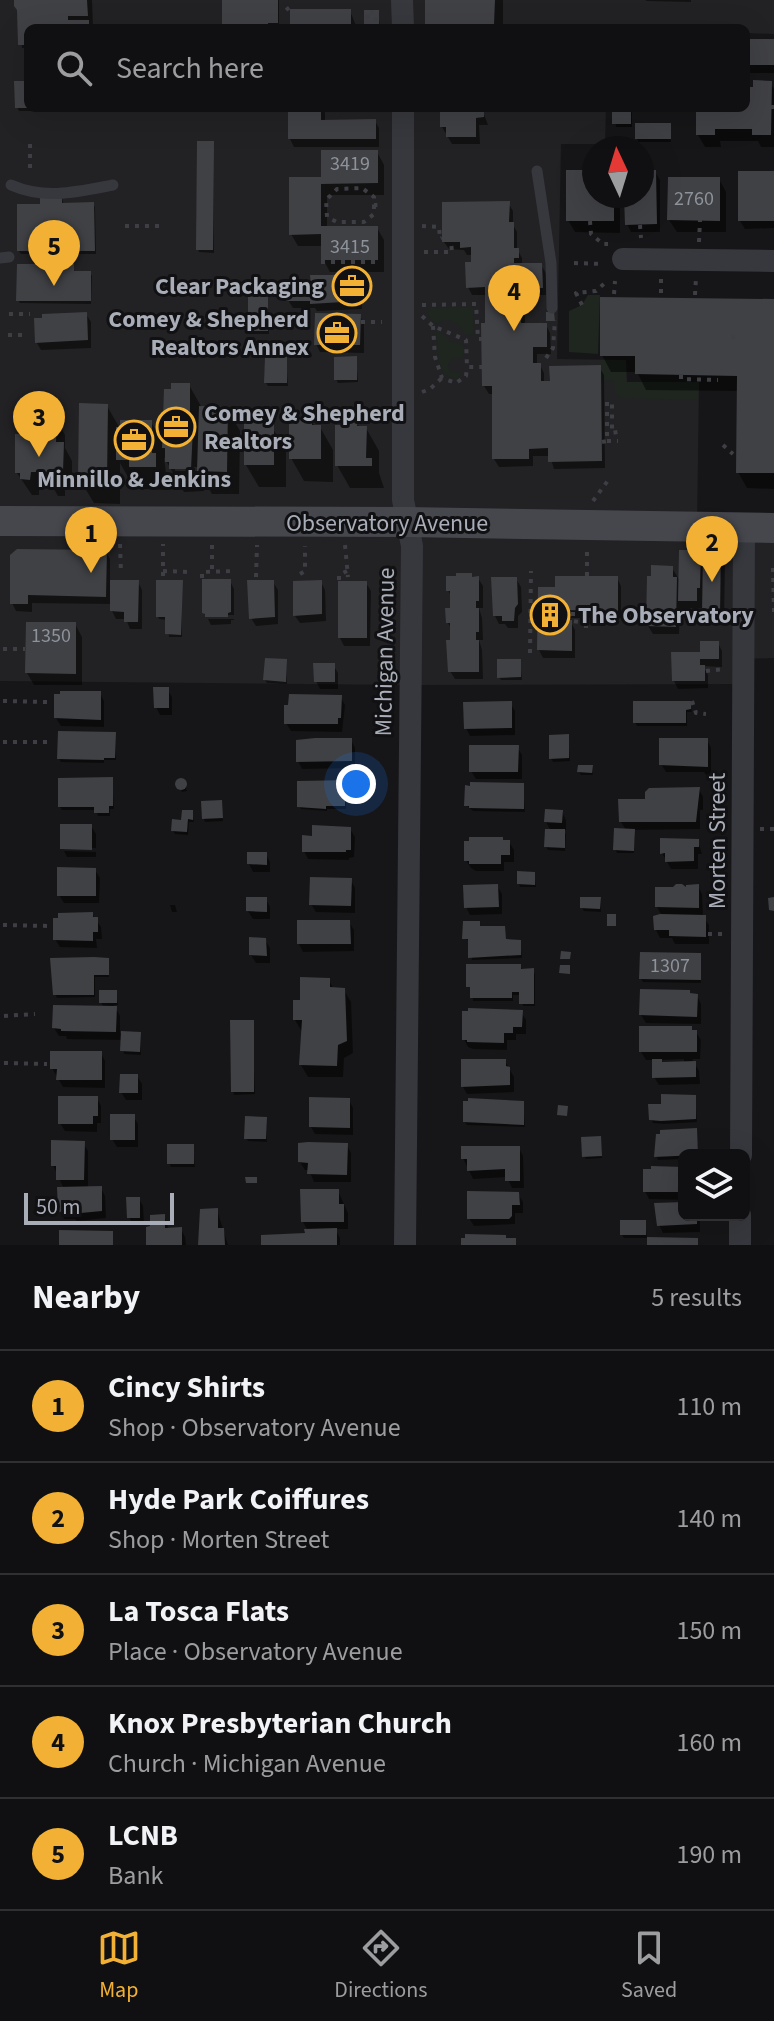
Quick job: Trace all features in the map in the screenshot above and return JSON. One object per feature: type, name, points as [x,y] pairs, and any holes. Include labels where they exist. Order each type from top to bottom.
[{"type":"main road","name":"Observatory Avenue","points":[[0,521],[407,522],[774,528]]},
{"type":"street","points":[[402,0],[403,24]]},
{"type":"street","name":"Michigan Avenue","points":[[403,112],[403,500],[412,546],[405,1245]]},
{"type":"street","points":[[617,252],[774,261]]},
{"type":"street","name":"Morten Street","points":[[741,1149],[744,528]]},
{"type":"street","points":[[740,1221],[740,1245]]},
{"type":"lane","points":[[537,171],[551,263],[552,308]]},
{"type":"lane","points":[[11,185],[30,194],[49,194],[113,185]]},
{"type":"path","points":[[368,19],[367,12],[375,13],[376,24]]},
{"type":"path","points":[[30,138],[30,168]]},
{"type":"path","points":[[362,188],[374,197],[377,205],[374,214],[364,222],[337,222],[327,217],[326,200],[337,189],[362,188]]},
{"type":"path","points":[[574,263],[606,264],[617,252],[591,234],[590,221]]},
{"type":"path","points":[[125,226],[163,226]]},
{"type":"path","points":[[419,226],[439,227],[442,238]]},
{"type":"path","points":[[420,252],[452,252],[451,242]]},
{"type":"path","points":[[321,262],[380,262]]},
{"type":"path","points":[[660,276],[661,293]]},
{"type":"path","points":[[695,295],[696,276]]},
{"type":"path","points":[[582,305],[576,293],[596,291],[607,281]]},
{"type":"path","points":[[614,294],[615,281]]},
{"type":"path","points":[[420,305],[476,304],[478,339],[482,339]]},
{"type":"path","points":[[546,358],[553,348],[556,309],[552,308]]},
{"type":"path","points":[[9,314],[30,314]]},
{"type":"path","points":[[420,316],[433,326],[466,340],[466,376],[456,383],[442,378]]},
{"type":"path","points":[[361,322],[383,322]]},
{"type":"path","points":[[433,326],[435,357],[442,378]]},
{"type":"path","points":[[8,335],[28,335]]},
{"type":"path","points":[[731,337],[738,337]]},
{"type":"path","points":[[467,367],[482,367]]},
{"type":"path","points":[[681,375],[681,379],[718,380]]},
{"type":"path","points":[[430,389],[442,378]]},
{"type":"path","points":[[618,432],[612,433],[612,404],[607,402],[604,442],[618,441]]},
{"type":"path","points":[[723,445],[733,454]]},
{"type":"path","points":[[593,501],[609,479]]},
{"type":"path","points":[[120,541],[121,574]]},
{"type":"path","points":[[163,542],[163,574],[190,572]]},
{"type":"path","points":[[212,542],[213,572]]},
{"type":"path","points":[[256,577],[257,543]]},
{"type":"path","points":[[300,574],[305,571],[305,544]]},
{"type":"path","points":[[345,545],[348,577]]},
{"type":"path","points":[[587,547],[587,576]]},
{"type":"path","points":[[760,568],[774,568],[774,612]]},
{"type":"path","points":[[202,578],[202,572],[234,571]]},
{"type":"path","points":[[339,580],[339,575],[347,571]]},
{"type":"path","points":[[530,653],[531,571]]},
{"type":"path","points":[[573,612],[573,621],[586,626],[586,612]]},
{"type":"path","points":[[3,649],[25,649]]},
{"type":"path","points":[[706,671],[726,669]]},
{"type":"path","points":[[3,701],[47,702]]},
{"type":"path","points":[[692,701],[696,713],[706,714]]},
{"type":"path","points":[[3,742],[49,742]]},
{"type":"path","points":[[3,925],[50,926]]},
{"type":"path","points":[[708,934],[723,934]]},
{"type":"path","points":[[4,1016],[35,1014]]},
{"type":"path","points":[[4,1063],[47,1064]]},
{"type":"shaded area","points":[[0,0],[774,0],[774,34],[750,33],[750,24],[24,24],[24,112],[606,112],[605,136],[582,136],[582,144],[561,144],[557,359],[626,360],[627,382],[699,382],[697,526],[774,528],[774,658],[743,659],[743,684],[0,681]]},
{"type":"shaded area","points":[[588,295],[600,295],[598,354],[569,352],[569,311],[582,305]]},
{"type":"shaded area","points":[[431,308],[473,308],[474,335],[465,334],[453,321],[444,320],[435,324],[427,313]]},
{"type":"shaded area","points":[[436,331],[449,341],[464,345],[463,357],[453,357],[448,364],[450,372],[462,373],[456,379],[445,375],[439,362]]},
{"type":"shaded area","points":[[601,360],[626,360],[626,382],[699,382],[698,400],[622,398],[615,393],[615,381],[601,380]]},
{"type":"building","points":[[14,0],[87,0],[88,16],[68,16],[68,20],[89,20],[89,24],[24,24],[24,45],[18,45],[17,10]]},
{"type":"building","points":[[222,0],[278,0],[278,23],[222,24]]},
{"type":"building","points":[[425,0],[495,0],[494,24],[425,24]]},
{"type":"building","points":[[290,9],[351,9],[351,24],[290,24]]},
{"type":"building","points":[[364,10],[379,10],[379,24],[364,24]]},
{"type":"building","points":[[750,39],[774,39],[774,65],[750,65]]},
{"type":"building","points":[[753,80],[772,81],[771,135],[752,135],[752,129],[715,129],[715,135],[696,135],[696,112],[750,112],[750,87],[753,87]]},
{"type":"building","points":[[14,81],[24,81],[24,108],[15,108]]},
{"type":"building","points":[[288,112],[321,112],[321,120],[376,119],[376,139],[288,139]]},
{"type":"building","points":[[440,112],[484,112],[484,117],[476,118],[476,137],[446,137],[446,127],[440,127]]},
{"type":"building","points":[[612,112],[631,112],[631,124],[612,124]]},
{"type":"building","points":[[635,123],[671,123],[671,139],[635,136]]},
{"type":"building","points":[[197,141],[214,141],[213,250],[196,250]]},
{"type":"building","points":[[321,150],[378,150],[378,183],[321,184],[321,226],[378,226],[378,260],[321,260],[321,234],[289,235],[289,177],[321,177]]},
{"type":"building","points":[[566,170],[582,170],[582,208],[614,208],[614,221],[566,221]]},
{"type":"building","points":[[656,170],[657,224],[625,225],[624,208],[654,208]]},
{"type":"building","points":[[738,171],[774,171],[774,221],[738,221]]},
{"type":"building","points":[[668,177],[720,177],[720,221],[667,220]]},
{"type":"building","points":[[40,189],[62,189],[62,203],[94,202],[95,251],[17,251],[17,204],[40,204]]},
{"type":"building","points":[[510,201],[509,222],[514,222],[514,248],[519,248],[519,258],[514,258],[514,263],[542,263],[543,288],[521,288],[521,323],[547,323],[547,347],[533,347],[533,363],[541,363],[541,381],[550,381],[549,366],[601,365],[602,461],[548,462],[548,448],[529,449],[529,459],[492,459],[492,386],[482,386],[481,323],[485,323],[485,287],[466,288],[465,262],[471,262],[471,247],[460,248],[460,242],[442,242],[442,202]]},
{"type":"building","points":[[17,264],[74,264],[74,271],[91,271],[91,301],[16,301]]},
{"type":"building","points":[[310,275],[359,275],[359,301],[310,304],[310,301],[286,301],[286,286],[311,286]]},
{"type":"building","points":[[248,293],[268,293],[268,331],[248,331]]},
{"type":"building","points":[[600,297],[774,299],[774,473],[736,473],[737,376],[635,374],[635,356],[600,356]]},
{"type":"building","points":[[87,312],[88,340],[35,343],[34,318],[42,318],[42,314]]},
{"type":"building","points":[[546,312],[554,312],[555,321],[546,321]]},
{"type":"building","name":"Comey & Shepherd Realtors Annex","points":[[315,313],[361,314],[360,345],[314,345]]},
{"type":"building","points":[[357,356],[357,380],[334,380],[334,357]]},
{"type":"building","points":[[265,357],[287,357],[287,383],[264,383]]},
{"type":"building","name":"Comey & Shepherd Realtors","points":[[171,383],[190,383],[190,428],[193,428],[191,469],[169,469],[169,462],[165,462],[165,448],[162,448],[164,389],[171,389]]},
{"type":"building","points":[[79,403],[108,404],[107,481],[78,481]]},
{"type":"building","points":[[22,404],[51,405],[51,417],[57,417],[56,442],[64,442],[63,472],[57,472],[57,480],[46,480],[46,472],[31,472],[30,480],[20,479],[20,473],[15,473],[15,434],[22,434],[22,420],[14,420],[14,411],[22,411]]},
{"type":"building","points":[[199,406],[228,407],[227,472],[197,471]]},
{"type":"building","points":[[244,418],[268,418],[268,424],[274,424],[274,465],[244,465]]},
{"type":"building","points":[[296,418],[312,418],[312,425],[321,425],[321,459],[289,459],[289,424],[296,424]]},
{"type":"building","name":"Minnillo & Jenkins","points":[[120,420],[152,420],[152,453],[156,453],[156,467],[129,467],[129,460],[116,460],[116,427],[120,427]]},
{"type":"building","points":[[343,420],[358,420],[357,426],[367,426],[366,458],[372,458],[372,466],[335,466],[335,425],[343,425]]},
{"type":"building","points":[[17,549],[107,550],[106,597],[28,595],[28,604],[10,604],[10,555]]},
{"type":"building","points":[[703,549],[721,549],[720,615],[702,614]]},
{"type":"building","points":[[679,550],[701,550],[697,601],[678,601]]},
{"type":"building","points":[[651,565],[673,566],[673,577],[677,577],[676,627],[646,626],[647,576],[651,576]]},
{"type":"building","points":[[456,573],[479,576],[476,608],[479,608],[479,632],[476,632],[476,640],[479,640],[479,672],[448,672],[446,640],[450,640],[450,623],[446,623],[445,608],[450,608],[450,591],[446,591],[446,576],[456,576]]},
{"type":"building","name":"The Observatory","points":[[555,576],[618,576],[618,611],[562,610],[562,620],[572,620],[572,651],[537,650],[538,587],[555,587]]},
{"type":"building","points":[[491,577],[517,577],[518,604],[514,621],[502,621],[502,616],[493,616]]},
{"type":"building","points":[[202,579],[231,579],[231,612],[228,617],[205,617],[202,613]]},
{"type":"building","points":[[110,580],[139,580],[138,622],[124,622],[124,612],[110,611]]},
{"type":"building","points":[[156,580],[183,580],[181,635],[165,634],[165,617],[156,617]]},
{"type":"building","points":[[247,580],[274,580],[275,617],[249,619]]},
{"type":"building","points":[[322,580],[322,614],[293,616],[293,581]]},
{"type":"building","points":[[338,581],[367,581],[367,638],[338,638]]},
{"type":"building","points":[[26,622],[76,622],[76,674],[25,673]]},
{"type":"building","points":[[700,641],[719,641],[719,659],[700,659],[700,665],[705,665],[705,681],[672,681],[671,652],[700,652]]},
{"type":"building","points":[[265,658],[287,659],[286,682],[263,680]]},
{"type":"building","points":[[497,659],[521,659],[521,677],[497,678]]},
{"type":"building","points":[[313,663],[335,663],[335,682],[314,682]]},
{"type":"building","points":[[153,687],[169,687],[169,708],[154,708]]},
{"type":"building","points":[[60,691],[101,691],[101,720],[54,718],[54,694],[60,694]]},
{"type":"building","points":[[289,694],[342,695],[338,724],[284,724],[284,705],[288,705]]},
{"type":"building","points":[[512,701],[512,728],[464,729],[463,702]]},
{"type":"building","points":[[633,701],[691,701],[691,709],[686,710],[686,723],[633,723]]},
{"type":"building","points":[[58,731],[116,732],[115,758],[57,759]]},
{"type":"building","points":[[569,734],[569,758],[549,759],[549,735]]},
{"type":"building","points":[[352,738],[352,761],[296,762],[296,740]]},
{"type":"building","points":[[659,738],[708,738],[708,767],[659,765]]},
{"type":"building","points":[[469,745],[519,745],[518,772],[469,772]]},
{"type":"building","points":[[578,765],[593,765],[592,773],[577,772]]},
{"type":"building","points":[[113,777],[113,806],[109,806],[109,813],[94,813],[94,807],[58,807],[58,778]]},
{"type":"building","points":[[181,778],[187,784],[181,790],[175,784]]},
{"type":"building","points":[[352,780],[352,793],[345,794],[345,806],[326,806],[326,809],[297,807],[297,781]]},
{"type":"building","points":[[470,782],[524,783],[524,809],[464,806],[465,785],[470,786]]},
{"type":"building","points":[[700,787],[696,822],[619,822],[618,799],[645,799],[649,788]]},
{"type":"building","points":[[222,800],[223,818],[202,819],[201,801]]},
{"type":"building","points":[[545,809],[563,810],[562,823],[544,822]]},
{"type":"building","points":[[182,810],[193,810],[193,820],[188,819],[187,832],[171,831],[172,819],[181,820]]},
{"type":"building","points":[[60,824],[92,824],[92,850],[60,849]]},
{"type":"building","points":[[312,825],[351,827],[351,850],[302,852],[302,835],[312,836]]},
{"type":"building","points":[[614,828],[635,829],[634,851],[613,850]]},
{"type":"building","points":[[545,829],[565,829],[565,848],[544,847]]},
{"type":"building","points":[[469,837],[503,837],[503,840],[510,840],[510,855],[501,855],[501,864],[469,864],[469,861],[464,861],[464,841],[469,841]]},
{"type":"building","points":[[660,838],[699,839],[699,847],[694,847],[694,861],[665,862],[665,853],[660,854]]},
{"type":"building","points":[[247,852],[267,852],[267,865],[247,864]]},
{"type":"building","points":[[57,867],[96,868],[96,896],[57,896]]},
{"type":"building","points":[[517,871],[535,872],[535,885],[517,884]]},
{"type":"building","points":[[310,877],[352,878],[351,906],[309,905]]},
{"type":"building","points":[[498,884],[499,907],[464,908],[463,885]]},
{"type":"building","points":[[676,884],[686,887],[699,884],[699,908],[655,907],[655,887],[673,887]]},
{"type":"building","points":[[246,897],[267,897],[267,912],[246,911]]},
{"type":"building","points":[[580,897],[601,897],[600,909],[580,908]]},
{"type":"building","points":[[774,897],[774,911],[769,910],[768,898]]},
{"type":"building","points":[[93,912],[93,917],[98,917],[98,932],[93,932],[93,941],[53,940],[53,918],[58,918],[58,913]]},
{"type":"building","points":[[607,914],[616,914],[616,926],[607,926]]},
{"type":"building","points":[[706,915],[706,937],[669,936],[669,930],[654,930],[653,916]]},
{"type":"building","points":[[297,920],[350,920],[351,944],[297,944]]},
{"type":"building","points":[[463,921],[480,921],[480,926],[505,926],[506,939],[521,940],[521,955],[468,958],[468,939],[462,939]]},
{"type":"building","points":[[249,937],[266,938],[267,956],[249,955]]},
{"type":"building","points":[[561,951],[571,952],[570,959],[560,959]]},
{"type":"building","points":[[640,952],[701,953],[701,980],[639,979]]},
{"type":"building","points":[[50,958],[109,958],[109,975],[94,975],[94,995],[53,995]]},
{"type":"building","points":[[466,964],[521,964],[521,969],[534,968],[534,1004],[519,1004],[519,992],[512,992],[512,998],[470,998],[470,987],[466,987]]},
{"type":"building","points":[[560,965],[570,965],[570,974],[559,973]]},
{"type":"building","points":[[300,977],[330,978],[330,987],[345,988],[347,1041],[338,1045],[337,1066],[299,1065],[302,1020],[293,1020],[293,1000],[300,1000]]},
{"type":"building","points":[[640,989],[690,990],[690,993],[698,994],[697,1017],[639,1015]]},
{"type":"building","points":[[99,990],[117,990],[117,1003],[99,1003]]},
{"type":"building","points":[[53,1005],[117,1006],[116,1032],[61,1031],[52,1028]]},
{"type":"building","points":[[468,1008],[523,1010],[522,1027],[513,1027],[513,1033],[504,1033],[504,1043],[467,1042],[462,1040],[462,1011],[468,1011]]},
{"type":"building","points":[[230,1020],[254,1020],[254,1092],[231,1092]]},
{"type":"building","points":[[639,1026],[692,1026],[692,1030],[697,1030],[697,1052],[639,1052]]},
{"type":"building","points":[[121,1031],[141,1032],[140,1052],[120,1051]]},
{"type":"building","points":[[50,1051],[102,1051],[102,1080],[56,1080],[57,1069],[50,1069]]},
{"type":"building","points":[[461,1059],[506,1059],[506,1066],[510,1067],[510,1085],[461,1087]]},
{"type":"building","points":[[652,1059],[662,1059],[662,1062],[696,1061],[696,1077],[652,1078]]},
{"type":"building","points":[[120,1074],[138,1074],[138,1093],[119,1093]]},
{"type":"building","points":[[661,1094],[696,1095],[696,1119],[649,1120],[648,1104],[661,1104]]},
{"type":"building","points":[[58,1096],[98,1096],[98,1116],[93,1116],[93,1124],[58,1124]]},
{"type":"building","points":[[309,1097],[350,1098],[350,1128],[309,1127]]},
{"type":"building","points":[[468,1098],[524,1101],[524,1125],[463,1122],[463,1101],[468,1101]]},
{"type":"building","points":[[558,1105],[568,1106],[567,1116],[557,1115]]},
{"type":"building","points":[[110,1114],[135,1114],[135,1140],[110,1140]]},
{"type":"building","points":[[245,1116],[267,1117],[266,1139],[244,1139]]},
{"type":"building","points":[[697,1128],[698,1149],[678,1149],[678,1156],[654,1157],[656,1134],[660,1134],[660,1130]]},
{"type":"building","points":[[601,1136],[602,1156],[582,1157],[581,1137]]},
{"type":"building","points":[[51,1140],[85,1141],[84,1180],[56,1180],[56,1166],[51,1166]]},
{"type":"building","points":[[298,1143],[348,1143],[347,1175],[307,1174],[308,1163],[298,1162]]},
{"type":"building","points":[[167,1144],[194,1144],[194,1164],[167,1164]]},
{"type":"building","points":[[461,1146],[520,1146],[520,1181],[505,1181],[505,1169],[467,1171],[467,1159],[461,1159]]},
{"type":"building","points":[[651,1166],[678,1167],[678,1192],[643,1192],[643,1169],[651,1169]]},
{"type":"building","points":[[245,1177],[257,1177],[257,1183],[246,1183]]},
{"type":"building","points":[[102,1186],[102,1211],[58,1212],[57,1187]]},
{"type":"building","points":[[300,1189],[339,1189],[339,1204],[344,1204],[344,1222],[301,1222]]},
{"type":"building","points":[[467,1191],[519,1192],[520,1205],[512,1205],[509,1219],[467,1219]]},
{"type":"building","points":[[126,1197],[140,1197],[140,1218],[127,1218]]},
{"type":"building","points":[[678,1202],[678,1221],[697,1221],[697,1224],[657,1226],[654,1203]]},
{"type":"building","points":[[218,1208],[218,1228],[224,1228],[225,1245],[198,1245],[200,1209]]},
{"type":"building","points":[[165,1214],[165,1228],[182,1227],[182,1245],[146,1245],[150,1215]]},
{"type":"building","points":[[620,1220],[646,1220],[646,1235],[620,1235]]},
{"type":"building","points":[[337,1228],[337,1245],[261,1245],[261,1235]]},
{"type":"building","points":[[59,1230],[113,1231],[113,1245],[59,1245]]},
{"type":"building","points":[[465,1234],[506,1235],[506,1238],[516,1238],[516,1245],[461,1245]]},
{"type":"building","points":[[647,1237],[698,1238],[698,1245],[647,1245]]},
{"type":"place","name":"LCNB","points":[[54,286]]},
{"type":"place","name":"Clear Packaging","points":[[352,286]]},
{"type":"place","name":"Knox Presbyterian Church","points":[[514,331]]},
{"type":"place","name":"Comey & Shepherd Realtors Annex","points":[[337,333]]},
{"type":"place","name":"Comey & Shepherd Realtors","points":[[176,427]]},
{"type":"place","name":"Minnillo & Jenkins","points":[[134,440]]},
{"type":"place","name":"La Tosca Flats","points":[[39,457]]},
{"type":"place","name":"Cincy Shirts","points":[[91,573]]},
{"type":"place","name":"Hyde Park Coiffures","points":[[712,582]]},
{"type":"place","name":"The Observatory","points":[[550,615]]}]
